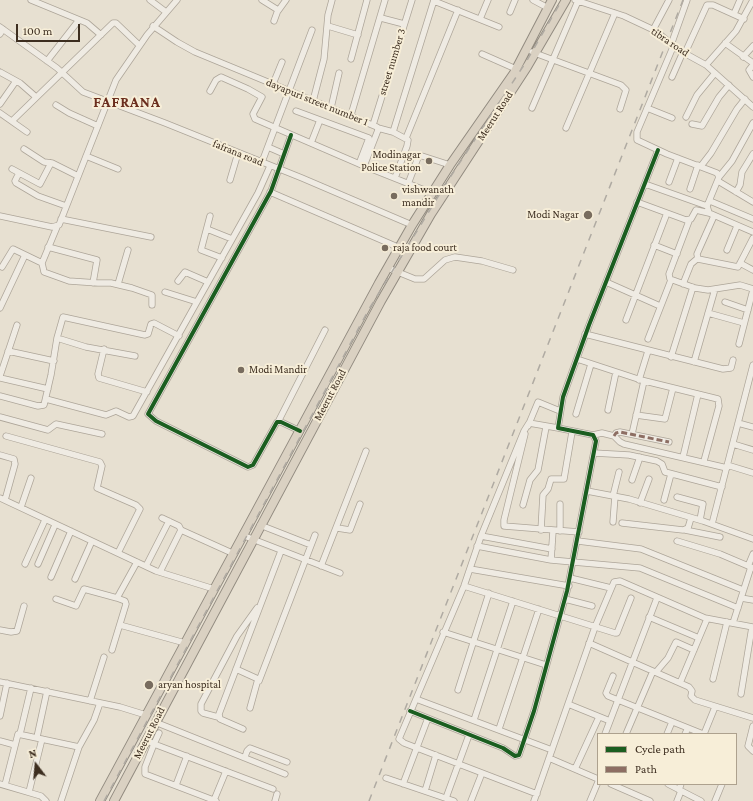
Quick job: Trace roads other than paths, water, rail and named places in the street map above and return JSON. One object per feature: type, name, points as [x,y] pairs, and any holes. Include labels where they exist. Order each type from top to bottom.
[{"type":"highway","name":"Meerut Road","points":[[100,801],[232,553],[412,225],[450,165],[516,69],[552,0]]},
{"type":"highway","name":"Meerut Road","points":[[114,801],[260,525],[384,296],[431,214],[535,53],[566,0]]},
{"type":"highway","points":[[375,292],[384,296]]},
{"type":"street","points":[[32,0],[87,23],[101,34]]},
{"type":"street","points":[[150,0],[166,12]]},
{"type":"street","points":[[152,305],[152,294],[118,284],[69,281],[47,274],[42,268],[42,263],[116,80],[153,26],[177,0]]},
{"type":"street","points":[[262,0],[278,11]]},
{"type":"street","points":[[274,21],[278,11],[286,0]]},
{"type":"street","points":[[313,101],[324,59],[332,0]]},
{"type":"street","points":[[351,58],[368,0]]},
{"type":"street","points":[[351,115],[386,0]]},
{"type":"street","name":"street number 3","points":[[375,126],[412,0]]},
{"type":"street","points":[[480,19],[488,0]]},
{"type":"street","points":[[510,12],[515,0]]},
{"type":"street","points":[[533,0],[548,8]]},
{"type":"street","points":[[653,30],[669,0]]},
{"type":"street","points":[[687,0],[672,46],[638,132],[637,140],[658,150],[717,173],[718,179],[753,202]]},
{"type":"street","points":[[734,14],[740,0]]},
{"type":"street","points":[[706,66],[751,11],[753,0]]},
{"type":"street","points":[[393,132],[434,1],[499,27]]},
{"type":"street","points":[[532,108],[576,1]]},
{"type":"street","name":"tibra road","points":[[576,1],[615,13],[653,30],[672,46],[706,66],[753,107]]},
{"type":"street","points":[[672,77],[705,6],[716,3],[744,19]]},
{"type":"street","points":[[395,178],[408,143],[406,138],[458,10]]},
{"type":"street","points":[[566,128],[615,13]]},
{"type":"street","points":[[381,18],[404,24]]},
{"type":"street","points":[[47,61],[79,20]]},
{"type":"street","points":[[12,121],[115,22],[139,45]]},
{"type":"street","name":"dayapuri street number 1","points":[[153,26],[191,50],[375,126],[362,165]]},
{"type":"street","points":[[328,26],[358,35]]},
{"type":"street","name":"fafrana road","points":[[1,30],[62,72],[80,91],[262,162],[412,225]]},
{"type":"street","points":[[262,162],[312,30]]},
{"type":"street","points":[[725,43],[753,64],[749,70],[753,77]]},
{"type":"street","points":[[743,57],[753,46]]},
{"type":"street","points":[[526,50],[625,88],[626,94],[620,109]]},
{"type":"street","points":[[482,54],[516,69]]},
{"type":"street","points":[[273,84],[282,62]]},
{"type":"street","points":[[0,72],[16,81],[36,97]]},
{"type":"street","points":[[332,108],[339,73]]},
{"type":"street","points":[[686,117],[697,95],[715,73]]},
{"type":"street","points":[[210,91],[216,80],[221,78],[260,96],[261,101],[253,114],[253,118],[275,129],[432,193]]},
{"type":"street","points":[[0,104],[16,81]]},
{"type":"street","points":[[692,124],[702,126],[719,97],[729,86]]},
{"type":"street","points":[[690,189],[700,166],[712,153],[732,117],[745,100]]},
{"type":"street","points":[[56,106],[69,114],[98,126]]},
{"type":"street","points":[[647,108],[672,118]]},
{"type":"street","points":[[296,111],[369,138],[362,165]]},
{"type":"street","points":[[0,113],[27,132]]},
{"type":"street","points":[[310,143],[320,120]]},
{"type":"street","points":[[698,258],[697,254],[711,215],[709,203],[718,179],[732,161],[753,123]]},
{"type":"street","points":[[375,126],[406,138]]},
{"type":"street","points":[[291,135],[270,192],[148,414],[151,418],[163,425],[248,467],[253,465],[273,427],[278,422],[325,330]]},
{"type":"street","points":[[268,147],[284,154]]},
{"type":"street","points":[[24,149],[44,162],[51,163],[78,176]]},
{"type":"street","points":[[558,428],[563,397],[585,334],[658,150]]},
{"type":"street","points":[[230,180],[238,153]]},
{"type":"street","points":[[736,192],[740,186],[742,172],[753,154]]},
{"type":"street","points":[[408,184],[419,155],[450,165]]},
{"type":"street","points":[[86,156],[118,169]]},
{"type":"street","points":[[669,182],[678,158]]},
{"type":"street","points":[[12,169],[41,184],[51,163]]},
{"type":"street","points":[[46,399],[106,415],[116,411],[131,417],[136,412],[258,193],[270,166]]},
{"type":"street","points":[[19,173],[15,180],[16,183],[38,196],[66,206]]},
{"type":"street","points":[[645,184],[709,203],[753,219]]},
{"type":"street","points":[[270,192],[400,248]]},
{"type":"street","points":[[637,202],[689,221]]},
{"type":"street","points":[[648,339],[671,280],[669,274],[689,221],[696,210],[753,232]]},
{"type":"street","points":[[626,320],[667,213]]},
{"type":"street","points":[[0,216],[57,227]]},
{"type":"street","points":[[210,216],[202,250],[222,258]]},
{"type":"street","points":[[61,219],[151,237]]},
{"type":"street","points":[[727,250],[737,226]]},
{"type":"street","points":[[207,229],[232,239]]},
{"type":"street","points":[[698,258],[735,267],[740,263],[751,247],[753,238]]},
{"type":"street","points":[[654,245],[677,254]]},
{"type":"street","points":[[48,247],[97,260],[93,283]]},
{"type":"street","points":[[2,266],[12,249],[42,263]]},
{"type":"street","points":[[118,284],[128,250]]},
{"type":"street","points":[[0,308],[25,255]]},
{"type":"street","points":[[388,268],[415,279],[424,279],[445,260],[455,257],[482,261],[513,270]]},
{"type":"street","points":[[683,284],[691,264],[698,258]]},
{"type":"street","points":[[740,263],[753,270]]},
{"type":"street","points":[[178,281],[185,272],[208,282]]},
{"type":"street","points":[[671,280],[693,287],[715,289],[740,285],[753,290],[739,344]]},
{"type":"street","points":[[606,282],[660,306]]},
{"type":"street","points":[[671,356],[693,287]]},
{"type":"street","points":[[694,362],[715,289]]},
{"type":"street","points":[[165,292],[197,302]]},
{"type":"street","points":[[726,302],[748,310]]},
{"type":"street","points":[[708,313],[744,323]]},
{"type":"street","points":[[0,396],[38,406],[44,405],[61,320],[66,317],[145,335],[148,334],[151,324],[154,324],[179,336]]},
{"type":"street","points":[[17,325],[0,377],[48,389]]},
{"type":"street","points":[[585,334],[648,351],[727,369],[731,368],[733,360]]},
{"type":"street","points":[[57,338],[86,347],[104,349],[135,356]]},
{"type":"street","points":[[104,349],[98,374],[99,378],[147,392]]},
{"type":"street","points":[[8,351],[54,361]]},
{"type":"street","points":[[632,434],[648,351]]},
{"type":"street","points":[[577,359],[642,380],[715,398],[719,401],[704,461]]},
{"type":"street","points":[[576,414],[591,364]]},
{"type":"street","points":[[712,524],[753,365]]},
{"type":"street","points":[[608,410],[616,372]]},
{"type":"street","points":[[636,415],[665,419],[674,388]]},
{"type":"street","points":[[683,457],[698,394]]},
{"type":"street","points":[[536,794],[400,740],[410,711],[464,586],[481,536],[524,431],[538,402],[560,411]]},
{"type":"street","points":[[0,417],[48,430],[56,424],[102,434]]},
{"type":"street","points":[[278,422],[300,431]]},
{"type":"street","points":[[529,423],[546,428],[558,428],[593,435],[602,433],[614,436],[624,444],[753,473]]},
{"type":"street","points":[[529,423],[504,523],[506,528],[579,532]]},
{"type":"street","points":[[738,423],[753,426]]},
{"type":"street","points":[[523,505],[530,480],[538,470],[546,428]]},
{"type":"street","points":[[541,530],[543,495],[548,489],[551,479],[564,479],[572,432]]},
{"type":"street","points":[[614,436],[617,432],[669,442]]},
{"type":"street","points":[[410,711],[503,748],[515,756],[519,755],[534,711],[569,586],[596,441],[593,435]]},
{"type":"street","points":[[6,436],[100,462],[102,466],[97,488],[136,505],[140,509],[118,553]]},
{"type":"street","points":[[732,444],[753,450]]},
{"type":"street","points":[[321,566],[366,451]]},
{"type":"street","points":[[594,453],[640,457],[660,462],[663,470],[671,474],[722,487]]},
{"type":"street","points":[[0,455],[14,460],[16,464],[3,499],[45,520],[160,572],[214,589]]},
{"type":"street","points":[[632,480],[640,457]]},
{"type":"street","points":[[613,522],[614,496],[619,472]]},
{"type":"street","points":[[664,500],[671,474]]},
{"type":"street","points":[[21,507],[31,478]]},
{"type":"street","points":[[640,503],[649,479]]},
{"type":"street","points":[[587,491],[614,496],[700,520],[753,539]]},
{"type":"street","points":[[678,497],[703,504],[700,520]]},
{"type":"street","points":[[337,528],[350,530],[360,504]]},
{"type":"street","points":[[560,504],[560,531]]},
{"type":"street","points":[[162,518],[179,526],[181,530],[232,553]]},
{"type":"street","points":[[686,530],[689,526],[691,518]]},
{"type":"street","points":[[25,564],[45,520]]},
{"type":"street","points":[[146,566],[169,521]]},
{"type":"street","points":[[622,523],[686,530],[720,537]]},
{"type":"street","points":[[38,564],[55,524]]},
{"type":"street","points":[[260,525],[311,546]]},
{"type":"street","points":[[160,572],[181,530]]},
{"type":"street","points":[[51,577],[71,531]]},
{"type":"street","points":[[551,560],[553,531]]},
{"type":"street","points":[[242,535],[340,573]]},
{"type":"street","points":[[250,708],[315,535]]},
{"type":"street","points":[[481,536],[552,549]]},
{"type":"street","points":[[75,579],[92,541]]},
{"type":"street","points":[[578,541],[641,549],[744,590]]},
{"type":"street","points":[[677,541],[720,554],[751,567]]},
{"type":"street","points":[[477,546],[551,560],[640,568],[738,608]]},
{"type":"street","points":[[218,717],[281,551]]},
{"type":"street","points":[[713,679],[730,622],[738,608],[744,590],[751,567],[753,554]]},
{"type":"street","points":[[117,598],[137,562]]},
{"type":"street","points":[[470,569],[569,586]]},
{"type":"street","points":[[570,578],[611,588]]},
{"type":"street","points":[[534,801],[595,627],[611,588],[617,581],[706,619],[753,627],[741,694]]},
{"type":"street","points":[[464,586],[617,633],[631,598]]},
{"type":"street","points":[[56,599],[76,606],[84,589],[126,602],[112,650]]},
{"type":"street","points":[[458,690],[489,593]]},
{"type":"street","points":[[605,733],[657,598]]},
{"type":"street","points":[[741,598],[753,600]]},
{"type":"street","points":[[565,599],[592,606]]},
{"type":"street","points":[[474,720],[513,601]]},
{"type":"street","points":[[243,729],[218,717],[200,711],[201,704],[237,636],[260,604]]},
{"type":"street","points":[[0,630],[17,632],[24,606]]},
{"type":"street","points":[[499,729],[538,609]]},
{"type":"street","points":[[649,617],[699,638]]},
{"type":"street","points":[[680,683],[706,619]]},
{"type":"street","points":[[120,625],[185,643]]},
{"type":"street","points":[[443,632],[546,665]]},
{"type":"street","points":[[626,733],[654,672],[668,658],[676,642],[694,650]]},
{"type":"street","points":[[590,643],[691,688],[692,698],[715,707],[753,718]]},
{"type":"street","points":[[90,701],[104,657]]},
{"type":"street","points":[[236,670],[256,678],[259,681]]},
{"type":"street","points":[[613,676],[606,693],[608,696],[672,722],[687,731],[698,733]]},
{"type":"street","points":[[0,682],[100,703],[146,715]]},
{"type":"street","points":[[0,716],[7,683]]},
{"type":"street","points":[[31,688],[20,734],[17,736],[2,784],[41,796],[46,801]]},
{"type":"street","points":[[29,792],[40,738],[47,692]]},
{"type":"street","points":[[416,699],[552,750]]},
{"type":"street","points":[[61,801],[79,747],[94,720],[100,703]]},
{"type":"street","points":[[568,704],[610,721]]},
{"type":"street","points":[[704,733],[715,707]]},
{"type":"street","points":[[575,768],[599,717]]},
{"type":"street","points":[[403,784],[418,748],[428,718]]},
{"type":"street","points":[[155,722],[285,774]]},
{"type":"street","points":[[667,733],[672,722]]},
{"type":"street","points":[[753,726],[748,742],[749,749],[753,751]]},
{"type":"street","points":[[159,733],[144,772],[215,801],[226,771]]},
{"type":"street","points":[[20,734],[79,747]]},
{"type":"street","points":[[446,798],[469,734]]},
{"type":"street","points":[[146,740],[273,789]]},
{"type":"street","points":[[0,741],[15,745]]},
{"type":"street","points":[[245,757],[250,748],[287,762]]},
{"type":"street","points":[[425,791],[436,755]]},
{"type":"street","points":[[176,786],[187,756]]},
{"type":"street","points":[[549,758],[597,778]]},
{"type":"street","points":[[471,801],[482,773]]},
{"type":"street","points":[[386,778],[454,801]]},
{"type":"street","points":[[590,801],[597,784]]},
{"type":"street","points":[[613,785],[650,801]]},
{"type":"street","points":[[715,801],[722,785]]},
{"type":"street","points":[[677,801],[680,788],[700,801]]},
{"type":"street","points":[[275,801],[277,794]]},
{"type":"railway","points":[[104,801],[369,309],[449,179],[526,62],[562,0]]},
{"type":"railway","points":[[369,801],[683,0]]},
{"type":"place","name":"Modinagar Police Station","points":[[429,161]]},
{"type":"place","name":"vishwanath mandir","points":[[394,196]]},
{"type":"place","name":"Modi Nagar","points":[[588,215]]},
{"type":"place","name":"raja food court","points":[[385,248]]},
{"type":"place","name":"Modi Mandir","points":[[241,370]]},
{"type":"place","name":"aryan hospital","points":[[149,685]]},
{"type":"district","name":"FAFRANA","points":[[127,102]]}]
